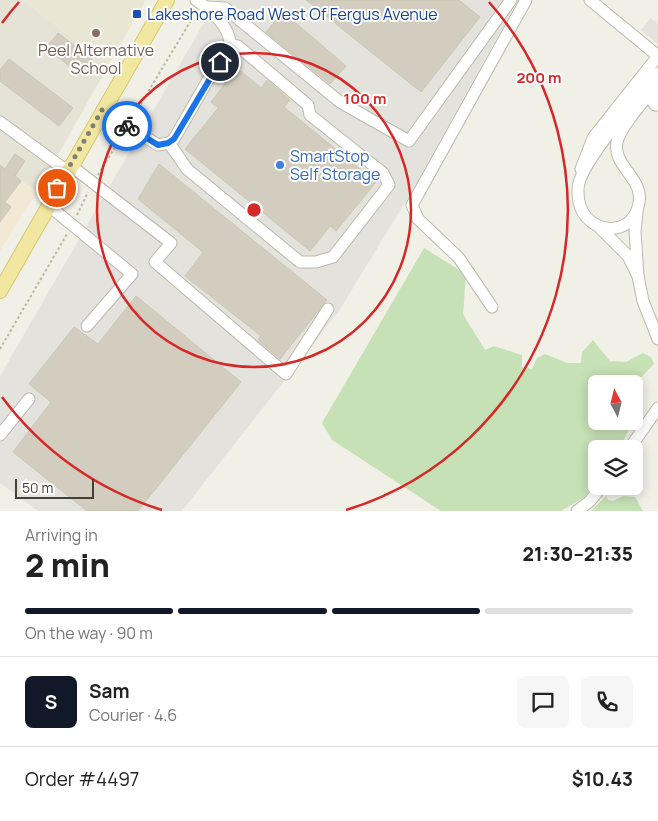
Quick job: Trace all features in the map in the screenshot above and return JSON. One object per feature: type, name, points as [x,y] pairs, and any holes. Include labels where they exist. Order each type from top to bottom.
[{"type":"main road","points":[[0,291],[102,110],[167,0]]},
{"type":"street","points":[[102,110],[158,145],[168,143],[174,139],[229,44],[227,33],[208,7],[196,0]]},
{"type":"street","points":[[208,7],[225,8],[340,102],[409,140],[511,0]]},
{"type":"street","points":[[492,307],[459,258],[418,219],[412,205],[526,0]]},
{"type":"street","points":[[590,0],[658,56],[593,138],[585,154],[578,194],[582,210],[628,256],[638,276]]},
{"type":"street","points":[[168,143],[187,169],[300,262],[316,262],[333,257],[389,185],[383,172],[310,115],[308,105],[238,46],[229,44]]},
{"type":"street","points":[[579,184],[597,150],[658,73]]},
{"type":"street","points":[[658,83],[624,128],[616,145],[619,158],[639,189],[640,201],[635,231],[638,276],[643,301],[658,339]]},
{"type":"street","points":[[658,95],[653,102],[655,105],[658,105]]},
{"type":"street","points":[[0,122],[69,168],[171,243],[155,262],[286,374],[328,309]]},
{"type":"street","points":[[48,205],[132,274],[87,326]]},
{"type":"street","points":[[598,227],[610,229],[621,227],[632,220],[637,212]]},
{"type":"street","points":[[0,435],[30,399]]},
{"type":"street","points":[[635,440],[658,408]]},
{"type":"street","points":[[577,511],[590,502],[595,495]]},
{"type":"path","points":[[131,120],[196,12]]},
{"type":"path","points":[[98,176],[125,131]]},
{"type":"path","points":[[76,219],[90,188]]},
{"type":"path","points":[[0,349],[69,230]]},
{"type":"shaded area","points":[[0,0],[22,0],[108,66],[37,192],[0,165]]},
{"type":"shaded area","name":"Peel Alternative School","points":[[22,0],[146,0],[108,66]]},
{"type":"shaded area","points":[[217,0],[518,0],[415,186],[339,311],[182,511],[38,511],[0,483],[0,376]]},
{"type":"shaded area","points":[[651,18],[658,24],[658,44],[641,30]]},
{"type":"shaded area","points":[[0,165],[37,192],[0,251]]},
{"type":"shaded area","points":[[122,184],[136,196],[132,201],[148,215],[131,236],[100,211]]},
{"type":"shaded area","points":[[94,229],[149,274],[96,339],[75,322],[117,271],[83,243]]},
{"type":"shaded area","points":[[25,386],[45,402],[0,456],[0,416]]},
{"type":"green space","points":[[424,248],[466,274],[463,314],[485,350],[494,346],[522,355],[522,367],[532,369],[537,358],[545,354],[567,363],[581,363],[582,352],[593,340],[610,361],[626,362],[643,353],[651,357],[654,364],[643,376],[588,375],[588,430],[628,430],[624,440],[588,440],[588,493],[586,496],[561,511],[441,511],[332,440],[322,423]]},
{"type":"green space","points":[[606,496],[608,500],[613,501],[623,496],[635,497],[643,511],[591,511]]},
{"type":"building","points":[[306,0],[459,0],[480,17],[421,92]]},
{"type":"building","points":[[283,12],[346,66],[330,84],[266,32]]},
{"type":"building","points":[[58,33],[92,59],[81,75],[46,48]]},
{"type":"building","points":[[9,59],[73,108],[59,126],[0,81],[0,70]]},
{"type":"building","name":"SmartStop Self Storage","points":[[237,68],[261,88],[267,80],[290,100],[284,107],[376,182],[336,231],[330,226],[310,251],[185,149],[218,108],[211,102]]},
{"type":"building","points":[[15,154],[25,161],[15,176],[21,181],[5,202],[11,207],[0,222],[0,165],[5,169]]},
{"type":"building","points":[[159,164],[327,300],[280,359],[258,340],[261,336],[185,276],[203,252],[138,199]]},
{"type":"building","points":[[136,296],[241,382],[138,511],[87,511],[13,452],[51,402],[29,384],[74,327],[98,344]]},
{"type":"way so far","points":[[57,188],[102,110],[127,126]]},
{"type":"place","name":"Lakeshore Road West Of Fergus Avenue","points":[[137,14]]},
{"type":"place","name":"Peel Alternative School","points":[[96,33]]},
{"type":"place","name":"SmartStop Self Storage","points":[[280,165]]},
{"type":"route","points":[[127,126],[158,145],[163,145],[174,139],[220,62]]}]
